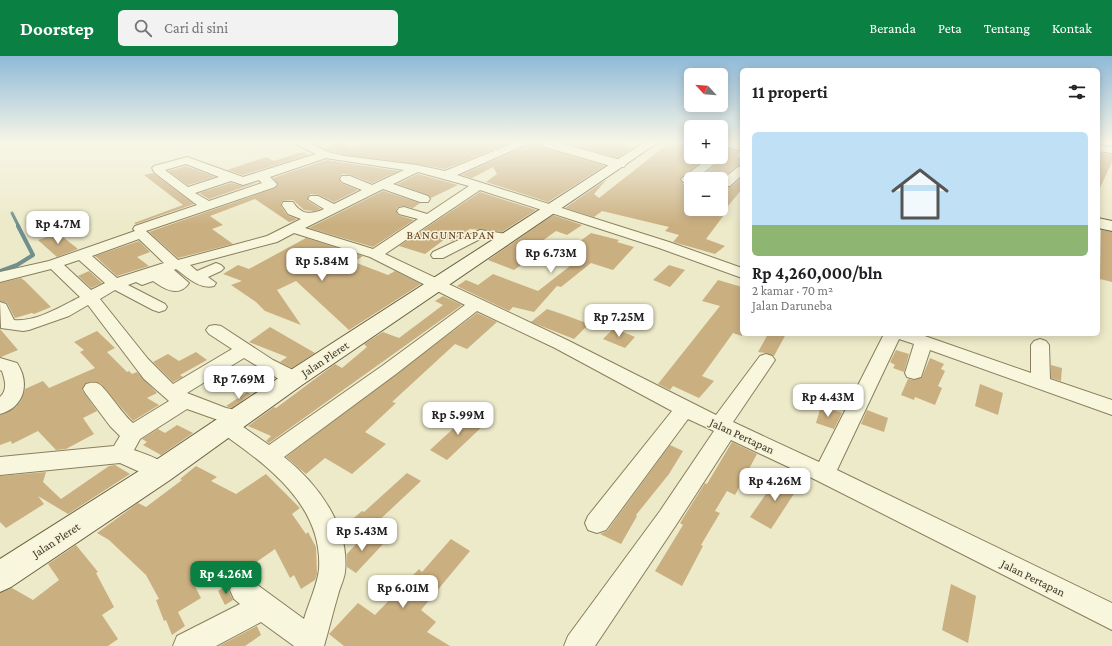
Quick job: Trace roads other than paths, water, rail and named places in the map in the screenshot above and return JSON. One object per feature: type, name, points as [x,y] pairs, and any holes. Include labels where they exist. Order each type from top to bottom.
[{"type":"main road","name":"Jalan Pleret","points":[[0,577],[160,472],[294,380],[609,171]]},
{"type":"main road","points":[[1100,223],[1112,226]]},
{"type":"street","points":[[159,171],[197,199],[271,184],[311,171]]},
{"type":"street","points":[[211,171],[243,181],[278,171]]},
{"type":"street","points":[[0,307],[7,324],[23,326],[63,312],[90,298],[172,266],[260,243],[295,229],[412,171]]},
{"type":"street","points":[[427,171],[478,185],[664,245],[740,272]]},
{"type":"street","points":[[446,175],[456,171]]},
{"type":"street","points":[[728,181],[740,171]]},
{"type":"street","points":[[261,176],[271,184]]},
{"type":"street","points":[[136,225],[197,199],[232,177]]},
{"type":"street","points":[[346,179],[424,199]]},
{"type":"street","points":[[375,254],[478,185]]},
{"type":"street","points":[[314,199],[335,209]]},
{"type":"street","points":[[288,205],[290,211],[294,214],[315,218]]},
{"type":"street","points":[[404,211],[428,218]]},
{"type":"street","name":"Jalan Pertapan","points":[[295,229],[375,254],[436,286],[573,350],[685,409],[824,474],[1112,617]]},
{"type":"street","points":[[0,277],[54,264],[141,234],[172,266],[180,283],[172,287],[154,275],[120,286]]},
{"type":"street","points":[[438,255],[480,234],[508,238]]},
{"type":"street","points":[[82,255],[120,286],[159,307]]},
{"type":"street","points":[[54,264],[107,316],[141,364],[178,397],[234,422],[300,486],[315,504],[326,526],[332,548],[332,571],[311,643],[253,598],[187,646]]},
{"type":"street","points":[[172,266],[202,280],[216,268]]},
{"type":"street","points":[[269,456],[389,370],[476,304]]},
{"type":"street","points":[[215,330],[244,350],[294,380]]},
{"type":"street","points":[[824,474],[892,336]]},
{"type":"street","points":[[908,336],[1112,408]]},
{"type":"street","points":[[914,373],[924,341]]},
{"type":"street","points":[[1040,345],[1041,383]]},
{"type":"street","points":[[121,454],[132,434],[178,397],[244,350]]},
{"type":"street","points":[[578,646],[672,512],[723,427],[766,360]]},
{"type":"street","points":[[0,364],[10,367],[14,378],[15,393],[12,398],[0,407]]},
{"type":"street","points":[[92,389],[117,421],[132,434]]},
{"type":"street","points":[[597,523],[685,409]]},
{"type":"street","points":[[0,466],[121,454],[151,466],[160,472]]},
{"type":"waterway","points":[[12,213],[19,227]]},
{"type":"waterway","points":[[0,271],[17,265],[33,255],[18,226]]},
{"type":"district","name":"BANGUNTAPAN","points":[[451,235]]}]
